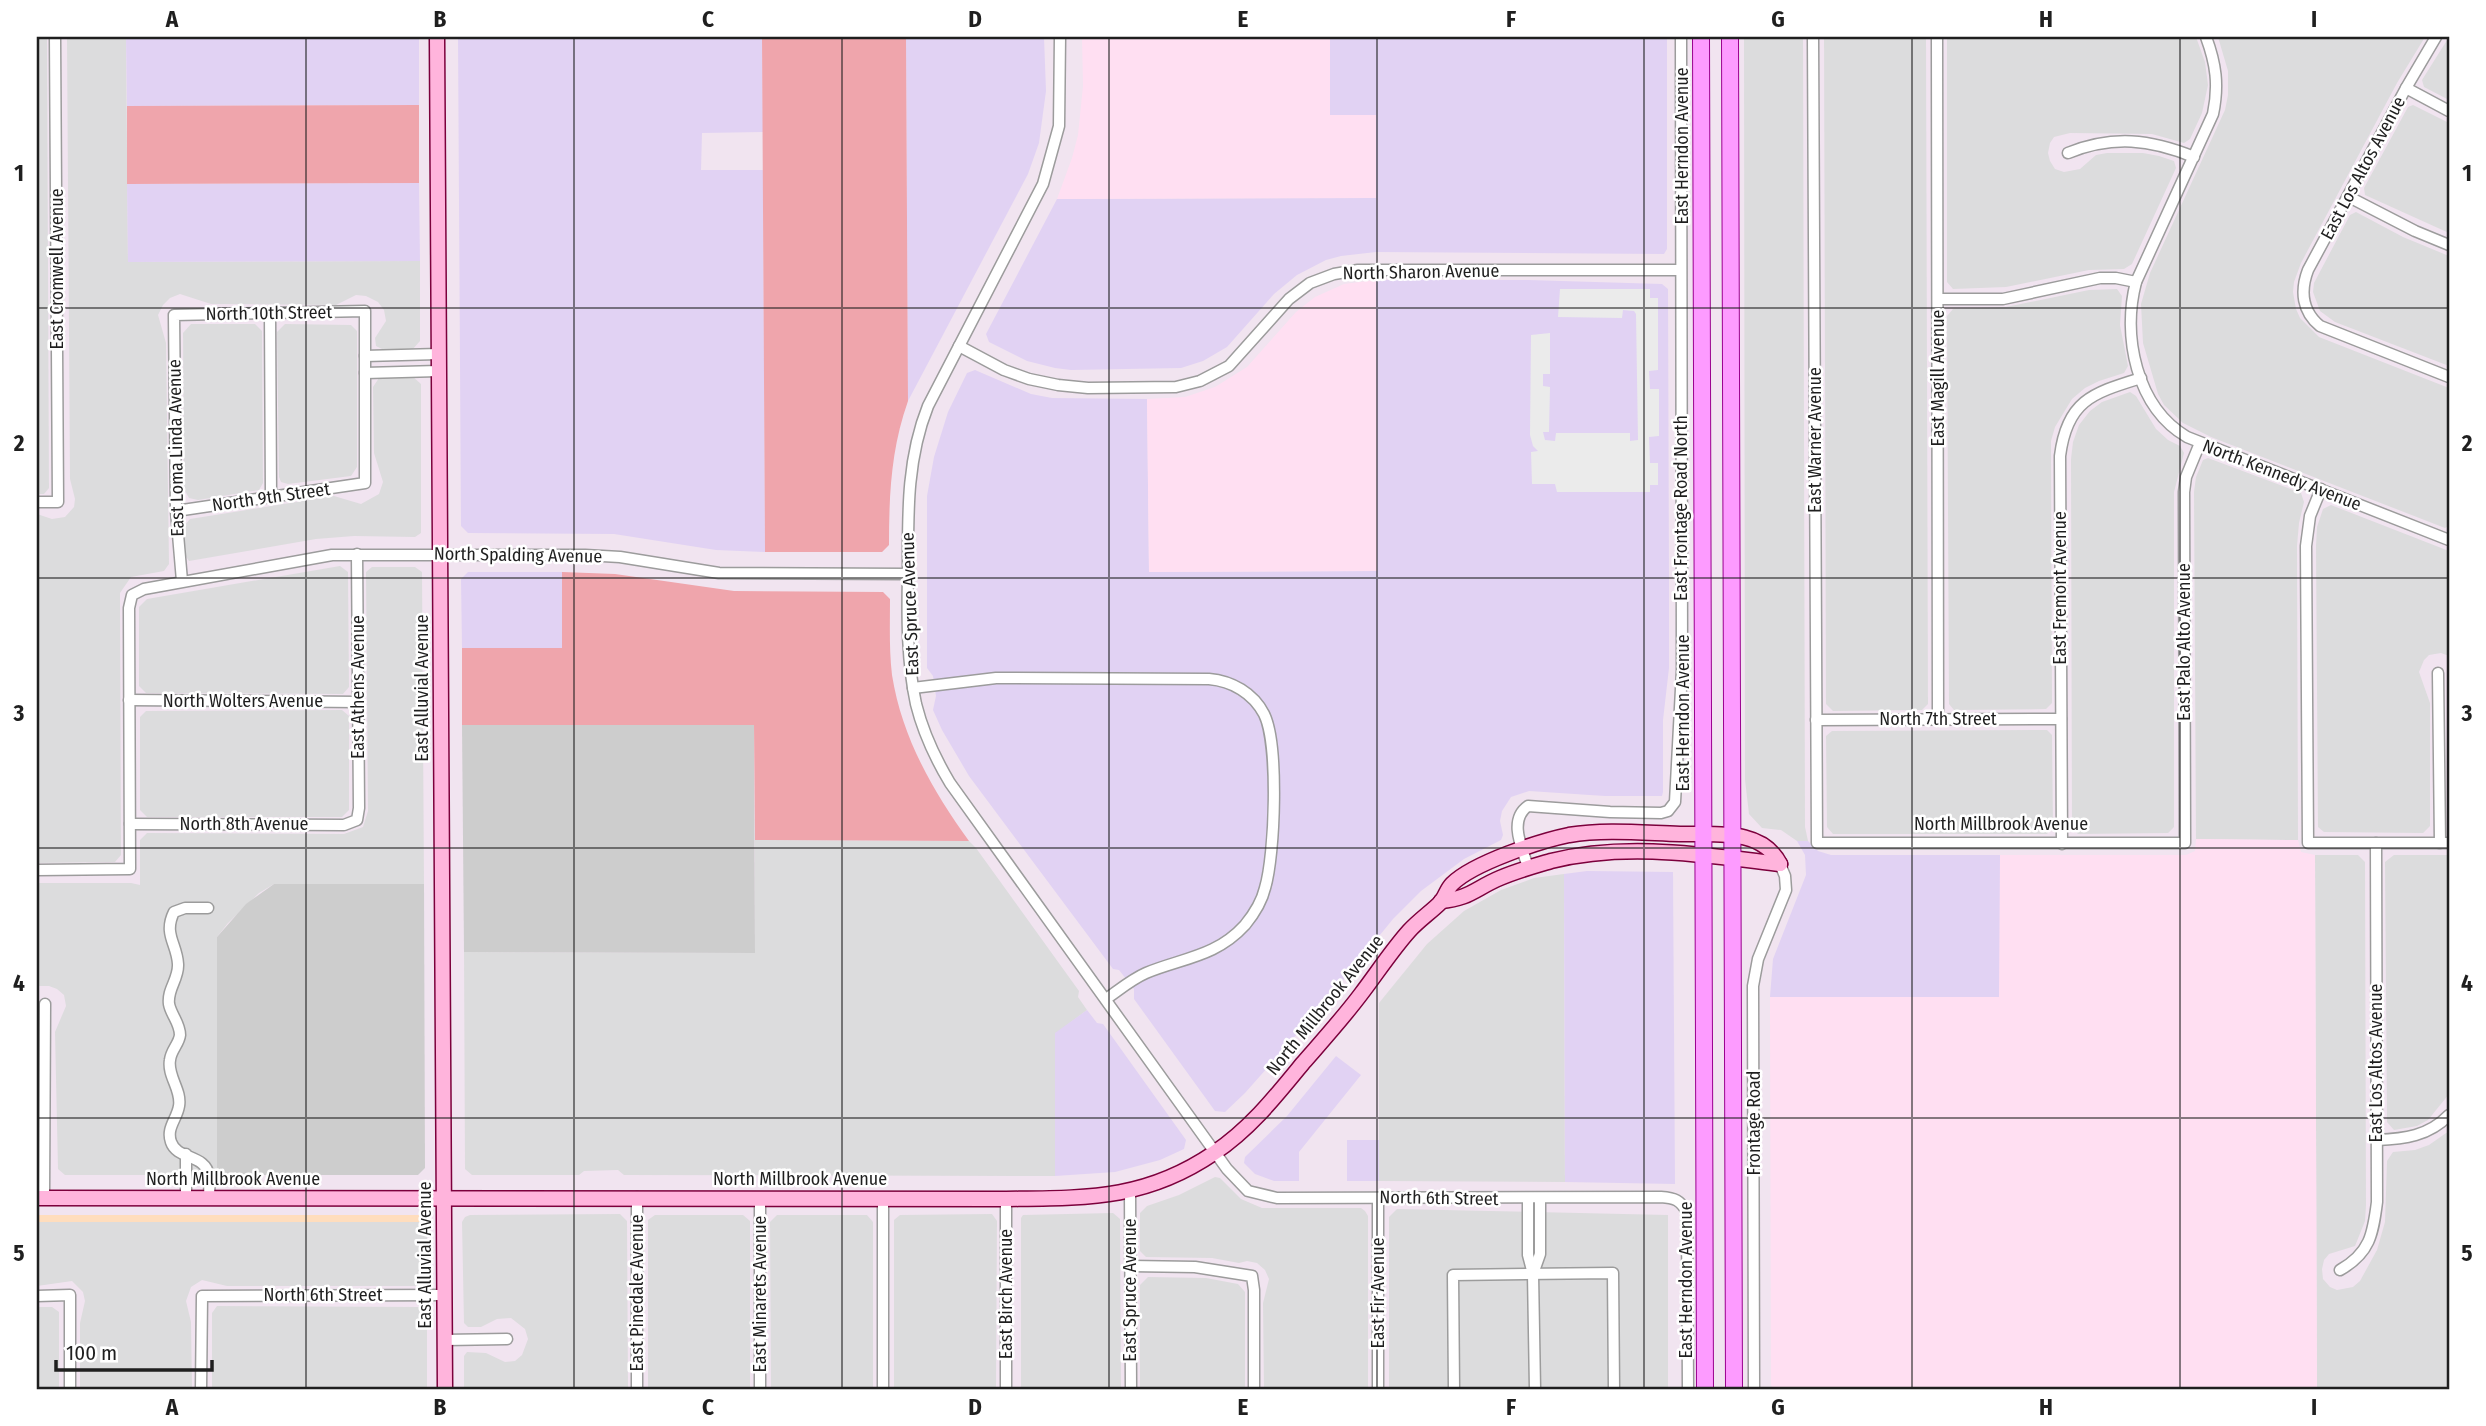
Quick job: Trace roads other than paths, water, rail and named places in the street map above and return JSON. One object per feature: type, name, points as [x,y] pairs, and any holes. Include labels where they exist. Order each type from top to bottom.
[{"type":"main road","name":"East Herndon Avenue","points":[[1701,37],[1705,1389]]},
{"type":"main road","points":[[1730,37],[1734,1389]]},
{"type":"street","name":"East Cromwell Avenue","points":[[37,502],[58,502],[55,37]]},
{"type":"street","name":"East Alluvial Avenue","points":[[437,37],[445,1389]]},
{"type":"street","name":"East Spruce Avenue","points":[[1060,37],[1060,111],[1050,164],[1039,192],[928,406],[915,448],[909,485],[908,574],[908,641],[913,688],[924,729],[936,759],[950,783],[1215,1152]]},
{"type":"street","name":"East Frontage Road North","points":[[1528,867],[1517,823],[1520,814],[1528,806],[1661,813],[1668,811],[1675,802],[1682,670],[1681,37]]},
{"type":"street","name":"East Warner Avenue","points":[[1813,37],[1817,844]]},
{"type":"street","name":"East Magill Avenue","points":[[1937,37],[1938,718]]},
{"type":"street","points":[[2141,378],[2131,341],[2130,324],[2136,282],[2213,114],[2218,85],[2213,56],[2206,37]]},
{"type":"street","name":"East Los Altos Avenue","points":[[2437,37],[2406,88],[2308,270],[2303,288],[2305,304],[2314,321],[2328,330],[2449,377]]},
{"type":"street","points":[[2406,88],[2449,111]]},
{"type":"street","points":[[2068,153],[2093,143],[2125,141],[2165,145],[2194,157]]},
{"type":"street","points":[[2348,197],[2449,245]]},
{"type":"street","name":"North Sharon Avenue","points":[[958,346],[1004,370],[1058,385],[1088,388],[1176,387],[1200,381],[1228,366],[1289,299],[1310,284],[1334,274],[1358,270],[1680,270]]},
{"type":"street","points":[[1938,299],[2003,299],[2100,278],[2136,282]]},
{"type":"street","name":"North 10th Street","points":[[174,315],[365,311],[365,356]]},
{"type":"street","points":[[270,314],[271,498]]},
{"type":"street","name":"East Loma Linda Avenue","points":[[174,315],[176,511],[182,581]]},
{"type":"street","points":[[438,354],[365,356],[365,373],[438,371]]},
{"type":"street","name":"North 9th Street","points":[[176,511],[365,483],[365,373]]},
{"type":"street","name":"North Kennedy Avenue","points":[[2141,378],[2151,402],[2175,431],[2449,540]]},
{"type":"street","name":"East Fremont Avenue","points":[[2062,844],[2060,456],[2063,435],[2083,401],[2111,387],[2141,378]]},
{"type":"street","name":"East Palo Alto Avenue","points":[[2185,843],[2184,492],[2186,477],[2200,443]]},
{"type":"street","points":[[2320,489],[2310,516],[2306,546],[2308,844],[2444,843],[2438,673]]},
{"type":"street","name":"North Spalding Avenue","points":[[129,700],[129,608],[132,595],[144,589],[182,581],[308,558],[357,554],[603,556],[719,573],[908,574]]},
{"type":"street","name":"East Athens Avenue","points":[[357,554],[357,820]]},
{"type":"street","points":[[913,688],[996,678],[1209,679],[1238,687],[1264,713],[1273,747],[1273,846],[1268,880],[1258,907],[1245,925],[1217,947],[1197,957],[1137,977],[1106,999]]},
{"type":"street","points":[[37,870],[130,869],[129,700]]},
{"type":"street","name":"North Wolters Avenue","points":[[129,700],[358,702]]},
{"type":"street","name":"North 7th Street","points":[[1816,720],[2061,719]]},
{"type":"street","name":"North 8th Avenue","points":[[130,824],[344,825],[357,820]]},
{"type":"street","name":"North Millbrook Avenue","points":[[41,1198],[1006,1199],[1084,1198],[1130,1191],[1177,1175],[1215,1152],[1259,1115],[1359,996],[1409,931],[1441,901],[1452,884],[1490,862],[1555,838],[1584,833],[1731,836],[1761,842],[1772,851],[1780,864]]},
{"type":"street","name":"North Millbrook Avenue","points":[[1817,844],[2185,843]]},
{"type":"street","name":"East Los Altos Avenue","points":[[2340,1270],[2354,1262],[2362,1253],[2372,1231],[2377,1202],[2376,843]]},
{"type":"street","name":"North Millbrook Avenue","points":[[1441,901],[1461,899],[1500,878],[1528,867],[1583,854],[1703,854],[1780,864]]},
{"type":"street","name":"Frontage Road","points":[[1754,1389],[1753,986],[1758,959],[1786,890],[1785,876],[1780,864]]},
{"type":"street","points":[[208,908],[185,908],[174,912],[171,919],[170,934],[177,954],[178,977],[171,987],[170,1006],[180,1035],[169,1063],[179,1100],[179,1108],[171,1126],[170,1141],[175,1149],[205,1165],[209,1174],[209,1198]]},
{"type":"street","points":[[41,1198],[45,1003]]},
{"type":"street","points":[[2377,1140],[2407,1139],[2422,1134],[2449,1115]]},
{"type":"street","name":"North 6th Street","points":[[1215,1152],[1239,1184],[1248,1191],[1277,1198],[1661,1197],[1681,1201],[1687,1212],[1688,1389]]},
{"type":"street","points":[[186,1154],[186,1198]]},
{"type":"street","name":"East Spruce Avenue","points":[[1130,1191],[1131,1389]]},
{"type":"street","name":"East Pinedale Avenue","points":[[637,1197],[637,1389]]},
{"type":"street","name":"East Minarets Avenue","points":[[760,1198],[760,1389]]},
{"type":"street","points":[[883,1198],[883,1389]]},
{"type":"street","name":"East Fir Avenue","points":[[1378,1198],[1378,1389]]},
{"type":"street","name":"East Birch Avenue","points":[[1006,1199],[1006,1389]]},
{"type":"street","points":[[1534,1199],[1528,1255],[1533,1274],[1535,1389]]},
{"type":"street","points":[[1131,1266],[1195,1267],[1252,1276],[1254,1389]]},
{"type":"street","points":[[1454,1389],[1453,1275],[1613,1273],[1614,1389]]},
{"type":"street","name":"North 6th Street","points":[[201,1389],[202,1296],[444,1295]]},
{"type":"street","points":[[37,1296],[70,1296],[70,1389]]},
{"type":"street","name":"East Alluvial Avenue","points":[[444,1340],[507,1339]]}]
